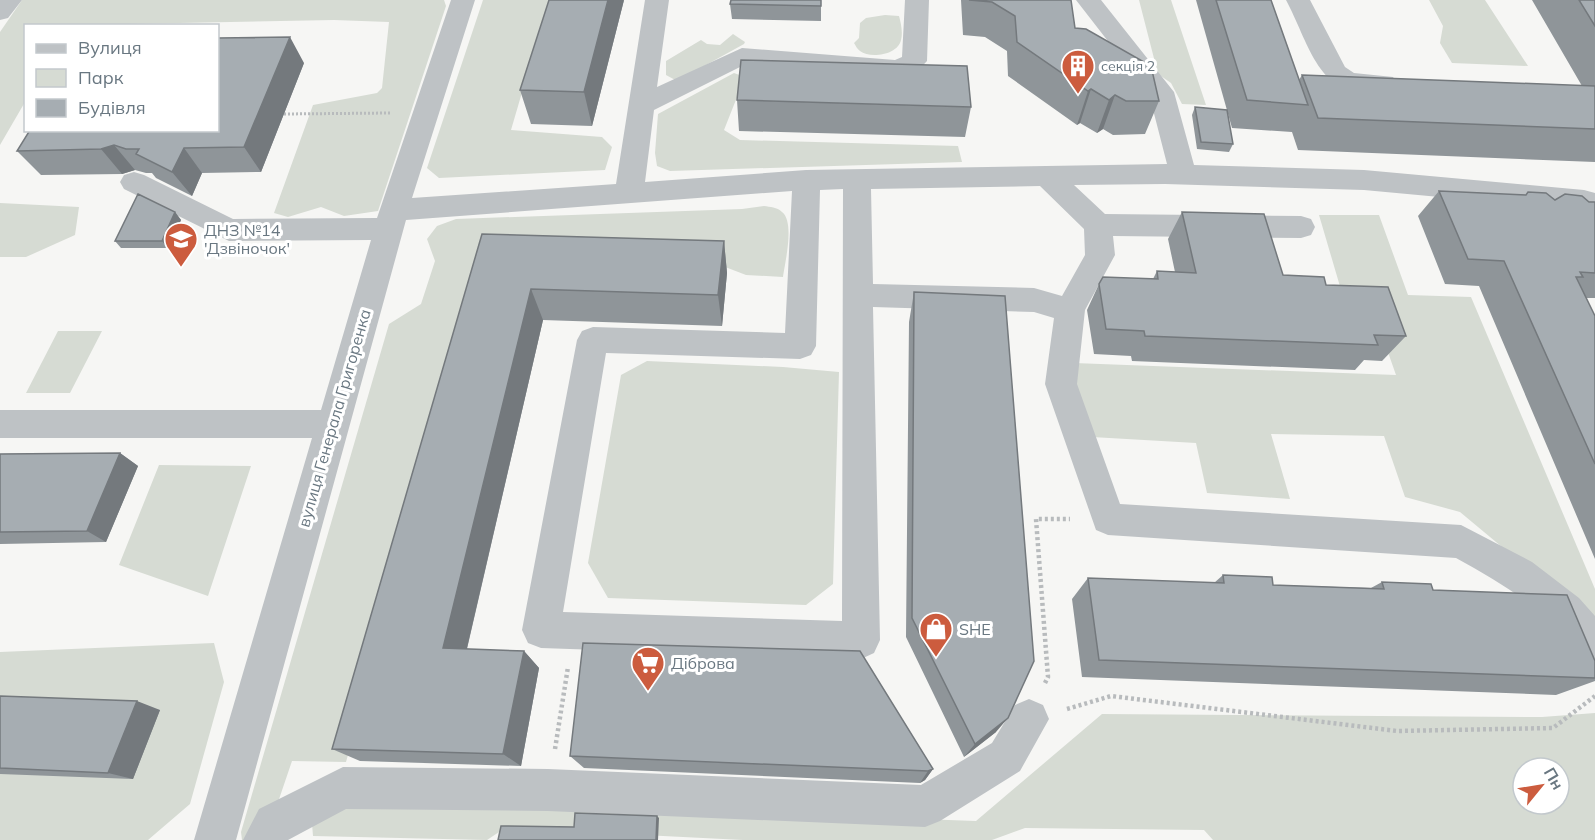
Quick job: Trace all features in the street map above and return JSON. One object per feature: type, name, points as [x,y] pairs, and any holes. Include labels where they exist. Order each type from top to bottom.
[{"type":"street","points":[[0,13],[10,0]]},
{"type":"street","name":"вулиця Генерала Григоренка","points":[[215,840],[391,220],[463,0]]},
{"type":"street","points":[[629,194],[657,0]]},
{"type":"street","points":[[641,106],[742,56],[897,68],[906,66],[914,61],[917,0]]},
{"type":"street","points":[[1088,0],[1161,92],[1183,174]]},
{"type":"street","points":[[1298,0],[1329,64],[1342,78],[1363,83],[1409,84]]},
{"type":"street","points":[[134,182],[229,231],[391,220],[629,194],[857,178],[1183,174],[1364,180],[1584,200],[1595,205]]},
{"type":"street","points":[[1046,175],[1098,225],[1100,255],[1070,310],[1061,384],[1108,519],[1461,542],[1519,574],[1566,611],[1595,645]]},
{"type":"street","points":[[806,180],[800,346],[593,340],[541,630],[861,640],[857,178]]},
{"type":"street","points":[[1098,225],[1301,227]]},
{"type":"street","points":[[858,295],[1034,300],[1070,310]]},
{"type":"street","points":[[0,424],[332,424]]},
{"type":"street","points":[[264,840],[274,824],[343,788],[548,790],[925,806],[1005,757],[1029,720]]},
{"type":"path","points":[[284,114],[426,113]]},
{"type":"path","points":[[1029,720],[1048,677],[1036,519],[1108,519]]},
{"type":"path","points":[[548,790],[574,631]]},
{"type":"path","points":[[1029,720],[1111,696],[1397,731],[1553,728],[1595,696]]},
{"type":"green space","points":[[22,0],[444,0],[446,6],[378,211],[344,216],[321,207],[288,217],[274,213],[313,105],[377,93],[382,88],[389,22],[334,20],[24,24],[24,104],[0,145],[0,32]]},
{"type":"green space","points":[[483,0],[549,0],[511,130],[602,137],[612,147],[605,170],[439,178],[427,168]]},
{"type":"green space","points":[[1139,0],[1171,0],[1206,105],[1182,104],[1171,83],[1158,74]]},
{"type":"green space","points":[[1429,0],[1485,0],[1528,66],[1452,63],[1440,43],[1443,26]]},
{"type":"green space","points":[[885,15],[899,16],[902,34],[899,45],[889,52],[877,55],[860,51],[854,43],[859,38],[860,23],[866,18]]},
{"type":"green space","points":[[733,34],[745,42],[744,44],[677,81],[666,75],[666,61],[701,40],[707,44],[720,45]]},
{"type":"green space","points":[[734,73],[745,77],[724,130],[740,140],[958,146],[962,162],[670,171],[657,166],[655,153],[658,114]]},
{"type":"green space","points":[[0,203],[79,207],[75,235],[26,257],[0,257]]},
{"type":"green space","points":[[764,206],[780,210],[788,224],[789,233],[783,277],[746,275],[720,265],[484,267],[346,762],[292,761],[275,811],[258,840],[242,840],[241,832],[389,324],[421,304],[435,261],[427,239],[437,226],[456,219],[742,209]]},
{"type":"green space","points":[[1319,215],[1379,215],[1408,295],[1471,297],[1595,589],[1595,617],[1550,587],[1460,512],[1405,497],[1384,436],[1271,434],[1290,499],[1207,493],[1196,443],[1092,437],[1069,384],[1074,363],[1396,375],[1370,301],[1344,300]]},
{"type":"green space","points":[[58,331],[102,331],[70,393],[26,393]]},
{"type":"green space","points":[[647,361],[839,372],[833,584],[806,605],[608,598],[588,563],[621,375]]},
{"type":"green space","points":[[159,465],[251,466],[208,596],[119,565]]},
{"type":"green space","points":[[214,643],[224,682],[190,804],[148,840],[0,840],[0,652]]},
{"type":"green space","points":[[1595,713],[1595,840],[1213,840],[1204,830],[1025,828],[992,840],[743,840],[505,828],[487,840],[313,836],[311,811],[337,798],[976,821],[1102,714],[1542,717]]},
{"type":"building","points":[[549,0],[608,0],[584,92],[520,90]]},
{"type":"building","points":[[731,0],[821,0],[821,6],[730,4]]},
{"type":"building","points":[[969,0],[1071,0],[1075,28],[1086,29],[1151,66],[1159,101],[1126,101],[1115,95],[1109,100],[1091,89],[1088,91],[1017,42],[1015,16],[992,2]]},
{"type":"building","points":[[1216,0],[1271,0],[1308,105],[1247,100]]},
{"type":"building","points":[[1579,0],[1595,0],[1595,26]]},
{"type":"building","points":[[290,37],[244,147],[184,148],[172,172],[136,154],[139,149],[126,149],[114,145],[101,149],[17,151],[29,132],[219,132],[219,38]]},
{"type":"building","points":[[741,60],[967,66],[971,107],[737,100]]},
{"type":"building","points":[[1302,75],[1595,86],[1595,129],[1318,118]]},
{"type":"building","points":[[1195,107],[1227,110],[1233,144],[1201,142]]},
{"type":"building","points":[[1439,191],[1526,195],[1528,192],[1546,193],[1555,200],[1565,194],[1582,196],[1589,202],[1595,202],[1595,273],[1580,272],[1583,277],[1576,277],[1595,316],[1595,464],[1504,261],[1468,259]]},
{"type":"building","points":[[138,194],[175,212],[162,241],[115,241]]},
{"type":"building","points":[[1182,212],[1264,214],[1283,275],[1324,277],[1326,285],[1388,287],[1406,336],[1374,335],[1378,345],[1145,336],[1144,331],[1106,329],[1099,284],[1103,277],[1158,279],[1157,271],[1196,273]]},
{"type":"building","points":[[482,234],[724,241],[718,295],[531,289],[443,648],[524,651],[503,754],[332,749]]},
{"type":"building","points":[[914,292],[1005,296],[1034,661],[1008,718],[975,744],[912,618]]},
{"type":"building","points":[[120,453],[87,531],[0,532],[0,454]]},
{"type":"building","points":[[1223,575],[1272,577],[1273,585],[1384,589],[1382,582],[1431,584],[1433,590],[1567,595],[1595,661],[1595,678],[1099,660],[1088,578],[1224,583]]},
{"type":"building","points":[[583,643],[860,651],[933,769],[928,771],[570,756]]},
{"type":"building","points":[[0,696],[137,701],[108,773],[0,768]]},
{"type":"building","points":[[575,813],[657,816],[656,840],[498,840],[501,826],[574,827]]},
{"type":"place","name":"секція 2","points":[[1078,95]]},
{"type":"place","name":"ДНЗ №14 'Дзвіночок'","points":[[181,268]]},
{"type":"place","name":"SHE","points":[[936,658]]},
{"type":"place","name":"Діброва","points":[[648,692]]}]
